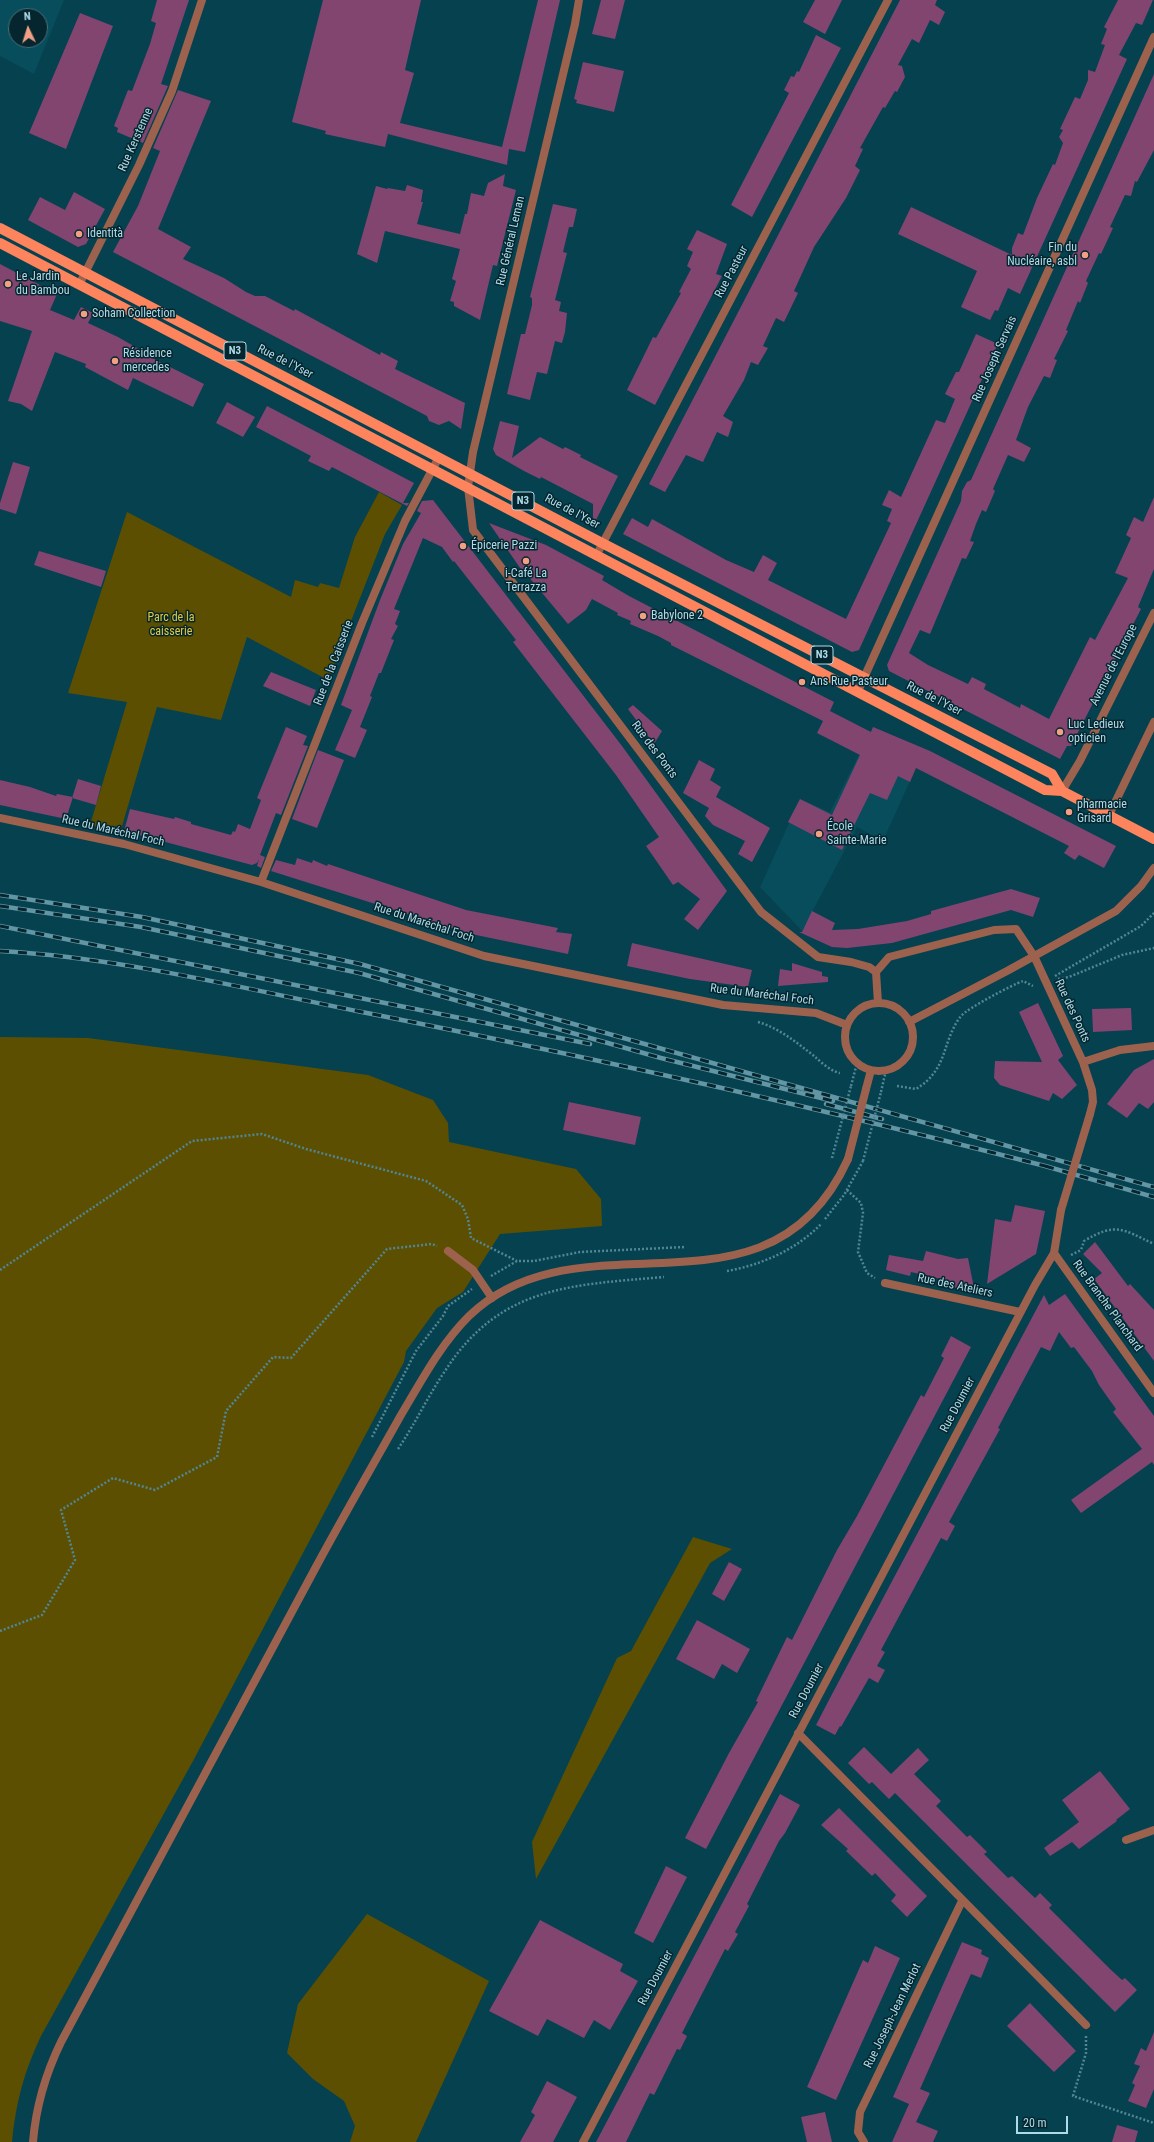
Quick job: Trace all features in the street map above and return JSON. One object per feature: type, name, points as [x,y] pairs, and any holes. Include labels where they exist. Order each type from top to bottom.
[{"type":"main road","name":"Rue de l'Yser","points":[[0,228],[602,543],[1052,774],[1062,791]]},
{"type":"main road","name":"N3","points":[[0,243],[254,378],[433,468],[596,556],[858,691],[1045,790],[1062,791],[1154,839]]},
{"type":"street","name":"Rue Kerstenne","points":[[79,285],[139,165],[172,91],[202,0]]},
{"type":"street","name":"Rue Général Leman","points":[[468,487],[473,452],[576,24],[580,0]]},
{"type":"street","name":"Rue Pasteur","points":[[596,556],[888,0]]},
{"type":"street","name":"Rue Joseph Servais","points":[[858,691],[1154,37]]},
{"type":"street","name":"Rue de la Caisserie","points":[[261,882],[362,623],[405,521],[439,457]]},
{"type":"street","name":"Rue des Ponts","points":[[468,487],[473,530],[761,912],[818,957],[851,962],[869,967],[876,972],[889,957],[994,930],[1016,929],[1034,956],[1083,1062],[1092,1090],[1093,1102],[1061,1210],[1054,1253]]},
{"type":"street","name":"Avenue de l'Europe","points":[[1062,791],[1080,761],[1154,613]]},
{"type":"street","points":[[1109,815],[1154,722]]},
{"type":"street","name":"Rue du Maréchal Foch","points":[[0,818],[124,844],[261,882],[484,956],[723,1005],[816,1013],[847,1025]]},
{"type":"street","points":[[909,1022],[1116,911],[1141,886],[1154,868]]},
{"type":"street","points":[[876,972],[878,1003]]},
{"type":"street","points":[[878,1003],[896,1008],[909,1022],[912,1032],[912,1041],[907,1054],[898,1065],[886,1070],[870,1070],[856,1062],[849,1053],[845,1040],[847,1025],[852,1015],[862,1008],[870,1004],[878,1003]]},
{"type":"street","points":[[1083,1062],[1120,1050],[1154,1046]]},
{"type":"street","points":[[33,2142],[37,2105],[42,2087],[61,2042],[364,1478],[442,1348],[471,1314],[492,1298],[532,1279],[586,1267],[718,1259],[741,1255],[762,1248],[795,1229],[810,1217],[833,1188],[848,1159],[870,1070]]},
{"type":"street","points":[[448,1251],[473,1270],[492,1298]]},
{"type":"street","name":"Rue Doumier","points":[[583,2142],[1020,1312],[1054,1253]]},
{"type":"street","name":"Rue Branche Planchard","points":[[1054,1253],[1154,1393]]},
{"type":"street","name":"Rue des Ateliers","points":[[885,1283],[1020,1312]]},
{"type":"street","points":[[798,1733],[962,1902],[1086,2026]]},
{"type":"street","points":[[1126,1840],[1154,1830]]},
{"type":"street","name":"Rue Joseph-Jean Merlot","points":[[864,2142],[858,2132],[860,2112],[962,1902]]},
{"type":"path","points":[[897,1086],[916,1089],[928,1082],[943,1060],[950,1034],[963,1014],[1023,981],[1034,987],[1046,982],[1141,926],[1154,913]]},
{"type":"path","points":[[1046,982],[1069,977],[1122,955],[1154,948]]},
{"type":"path","points":[[749,1007],[748,1019],[776,1029],[826,1066],[840,1073]]},
{"type":"path","points":[[830,1164],[856,1062]]},
{"type":"path","points":[[723,1272],[744,1268],[765,1261],[803,1240],[832,1212],[847,1190],[863,1161],[886,1070]]},
{"type":"path","points":[[0,1270],[192,1141],[262,1134],[306,1149],[426,1181],[462,1205],[468,1219],[471,1238],[517,1261],[534,1260],[580,1252],[689,1247]]},
{"type":"path","points":[[847,1190],[861,1203],[863,1212],[858,1252],[867,1273],[885,1283]]},
{"type":"path","points":[[1054,1253],[1072,1255],[1081,1250],[1084,1241],[1097,1233],[1113,1228],[1128,1232],[1154,1244]]},
{"type":"path","points":[[0,1631],[42,1616],[75,1560],[61,1510],[113,1478],[155,1490],[217,1457],[226,1411],[273,1357],[291,1358],[387,1249],[432,1244],[448,1251]]},
{"type":"path","points":[[397,1451],[456,1355],[481,1329],[499,1315],[518,1304],[557,1289],[578,1285],[669,1277]]},
{"type":"path","points":[[1086,2026],[1086,2053],[1073,2096],[1154,2123]]},
{"type":"shaded area","points":[[0,0],[64,0],[48,39],[48,8],[8,8],[8,48],[45,48],[34,74],[0,56]]},
{"type":"shaded area","name":"École Sainte-Marie","points":[[873,727],[924,750],[883,841],[857,827],[802,931],[760,887],[800,799],[830,812]]},
{"type":"green space","name":"Parc de la caisserie","points":[[379,492],[402,505],[385,534],[328,680],[247,637],[221,720],[157,707],[120,833],[90,825],[127,702],[68,693],[127,512],[291,597],[295,580],[318,587],[320,583],[339,588],[355,537]]},
{"type":"green space","points":[[0,1037],[88,1038],[368,1075],[433,1100],[448,1123],[449,1142],[576,1169],[601,1199],[602,1226],[500,1234],[463,1292],[437,1308],[406,1351],[404,1362],[193,1761],[41,2036],[25,2075],[18,2100],[12,2142],[0,2142]]},
{"type":"green space","points":[[693,1537],[732,1549],[710,1563],[536,1879],[532,1842],[617,1658],[631,1651]]},
{"type":"green space","points":[[367,1914],[489,1981],[416,2142],[350,2142],[355,2126],[344,2101],[313,2079],[287,2053],[298,2004]]},
{"type":"building","points":[[157,0],[189,0],[161,84],[168,86],[143,143],[117,132],[118,128],[114,126],[128,90],[132,91],[150,44],[156,23],[151,21]]},
{"type":"building","points":[[323,0],[421,0],[405,70],[414,73],[400,123],[502,147],[538,0],[560,0],[525,152],[509,149],[507,165],[388,134],[385,147],[325,134],[326,131],[292,122]]},
{"type":"building","points":[[601,0],[625,0],[615,39],[592,34]]},
{"type":"building","points":[[815,0],[842,0],[825,34],[803,22]]},
{"type":"building","points":[[900,0],[937,0],[935,5],[945,12],[939,25],[930,20],[919,43],[912,39],[898,65],[902,66],[905,77],[897,92],[895,91],[885,108],[883,107],[860,148],[863,149],[855,166],[860,170],[846,198],[814,247],[794,291],[798,293],[784,322],[776,318],[763,346],[768,348],[758,365],[751,362],[744,380],[723,416],[733,422],[728,437],[717,432],[703,462],[686,455],[665,492],[649,484]]},
{"type":"building","points":[[1118,0],[1153,0],[1142,25],[1136,23],[1119,55],[1127,59],[1020,294],[1008,288],[998,311],[995,310],[990,320],[961,307],[977,271],[898,234],[911,207],[1012,255],[1012,248],[1018,233],[1023,235],[1037,198],[1053,164],[1055,165],[1063,143],[1059,137],[1063,130],[1060,129],[1075,97],[1080,99],[1088,80],[1088,70],[1095,72],[1105,45],[1101,44],[1107,29],[1104,27]]},
{"type":"building","points":[[80,13],[113,26],[66,149],[29,133]]},
{"type":"building","points":[[816,35],[841,48],[752,217],[731,205],[789,93],[784,90],[791,76],[794,77],[797,71],[799,72]]},
{"type":"building","points":[[583,62],[624,71],[614,112],[576,103],[577,100],[574,99]]},
{"type":"building","points":[[1154,74],[1154,150],[1137,182],[1135,181],[1131,196],[1125,195],[1110,227],[1113,228],[1086,281],[1088,283],[1080,303],[1078,301],[1066,330],[1068,331],[1054,359],[1057,360],[1050,378],[1044,376],[1028,407],[1016,440],[1031,448],[1024,462],[1008,455],[993,489],[995,491],[986,512],[982,510],[976,524],[970,541],[974,542],[966,559],[962,558],[930,634],[920,630],[909,653],[928,665],[968,684],[972,677],[986,684],[984,689],[1020,708],[1021,704],[1049,719],[1090,637],[1095,640],[1128,578],[1115,573],[1131,538],[1126,535],[1134,517],[1143,522],[1154,497],[1154,569],[1138,607],[1141,609],[1071,746],[1067,746],[1060,759],[889,671],[887,665],[961,501],[962,491],[967,482],[971,480]]},
{"type":"building","points":[[178,90],[211,101],[158,229],[191,247],[183,259],[224,278],[246,292],[255,296],[265,296],[294,311],[295,309],[380,355],[381,352],[398,361],[395,369],[465,403],[461,429],[449,421],[439,425],[429,421],[427,416],[113,252],[138,206],[160,151],[153,148]]},
{"type":"building","points":[[505,174],[503,186],[516,190],[497,266],[493,265],[480,320],[454,306],[454,302],[450,301],[456,281],[452,279],[460,249],[385,231],[377,263],[357,254],[376,186],[405,191],[407,185],[423,190],[421,202],[423,202],[417,224],[460,234],[465,214],[467,214],[471,193],[484,196],[488,183]]},
{"type":"building","points":[[74,192],[105,209],[86,244],[78,247],[28,220],[40,197],[65,210]]},
{"type":"building","points":[[553,204],[577,209],[573,227],[569,227],[563,252],[567,253],[555,300],[561,302],[559,311],[567,313],[565,332],[562,343],[555,341],[547,374],[537,372],[530,400],[507,394],[521,334],[525,334],[532,305],[532,298],[530,297]]},
{"type":"building","points":[[697,230],[727,244],[716,274],[722,276],[655,405],[627,390],[653,337],[656,338],[681,293],[679,292],[691,269],[687,266],[693,252],[687,249]]},
{"type":"building","points":[[0,264],[57,294],[50,310],[74,320],[81,307],[93,313],[88,323],[118,337],[144,352],[146,355],[204,384],[193,407],[133,378],[128,390],[85,367],[86,364],[55,352],[32,411],[21,404],[8,401],[32,331],[0,321]]},
{"type":"building","points":[[976,334],[998,344],[859,650],[852,652],[623,534],[632,518],[648,527],[652,519],[726,560],[754,572],[763,555],[777,563],[768,580],[846,619],[891,523],[887,521],[892,509],[882,505],[889,490],[901,497],[936,420],[945,423],[955,399],[945,394],[956,372],[959,372]]},
{"type":"building","points":[[227,402],[255,417],[243,437],[216,423]]},
{"type":"building","points":[[267,406],[414,483],[403,503],[409,503],[407,506],[332,467],[329,471],[308,461],[311,456],[256,427]]},
{"type":"building","points":[[500,421],[519,426],[512,458],[540,437],[563,449],[565,447],[581,455],[580,457],[618,476],[593,526],[593,504],[541,477],[540,479],[524,471],[496,455],[493,449]]},
{"type":"building","points":[[13,462],[30,467],[16,514],[0,509],[0,503]]},
{"type":"building","points":[[433,500],[622,746],[727,891],[698,930],[684,919],[700,899],[678,882],[673,885],[646,846],[659,837],[616,775],[513,642],[516,640],[454,561],[453,562],[442,547],[423,538],[394,609],[400,611],[395,624],[398,626],[391,639],[394,640],[370,696],[372,697],[360,727],[367,730],[355,758],[335,750],[352,710],[341,705],[380,600],[403,544],[421,513],[417,511],[422,501]]},
{"type":"building","points":[[489,523],[546,545],[604,576],[602,580],[629,596],[834,702],[830,711],[871,732],[873,727],[930,751],[1116,846],[1104,868],[1079,855],[1075,860],[1064,853],[1069,846],[916,768],[910,782],[898,776],[887,800],[870,793],[842,850],[788,822],[800,799],[832,815],[860,755],[817,733],[823,721],[671,645],[671,643],[658,636],[630,624],[631,621],[617,615],[618,613],[592,599],[586,610],[568,624],[528,576],[527,578]]},
{"type":"building","points":[[39,551],[106,571],[101,587],[34,565]]},
{"type":"building","points":[[271,672],[316,690],[310,706],[263,686]]},
{"type":"building","points":[[633,705],[662,731],[654,744],[628,709]]},
{"type":"building","points":[[286,727],[307,736],[303,745],[308,746],[281,815],[276,813],[260,855],[265,857],[261,868],[257,866],[259,859],[257,863],[252,865],[124,831],[130,809],[174,819],[175,817],[191,822],[191,824],[231,835],[233,831],[235,832],[238,824],[250,829],[261,800],[257,798]]},
{"type":"building","points":[[318,750],[344,760],[317,828],[292,819]]},
{"type":"building","points":[[699,760],[715,769],[710,780],[721,787],[716,797],[770,828],[752,862],[738,854],[745,841],[713,825],[705,816],[709,808],[683,793]]},
{"type":"building","points":[[78,779],[101,786],[96,805],[72,798]]},
{"type":"building","points":[[0,780],[30,787],[56,796],[57,794],[73,797],[66,819],[0,805]]},
{"type":"building","points":[[297,858],[312,863],[313,860],[327,866],[328,864],[466,910],[558,928],[556,932],[572,934],[568,954],[476,935],[271,871],[276,860],[295,865]]},
{"type":"building","points":[[1011,889],[1040,898],[1033,917],[1011,910],[892,943],[847,948],[832,947],[799,932],[802,932],[812,911],[835,923],[832,930],[858,929],[907,921],[931,914],[931,911]]},
{"type":"building","points":[[632,943],[752,970],[748,987],[690,979],[627,966]]},
{"type":"building","points":[[792,963],[822,972],[822,976],[828,977],[828,982],[778,986],[780,969],[792,971]]},
{"type":"building","points":[[1038,1003],[1063,1056],[1058,1060],[1077,1085],[1062,1099],[1053,1093],[1049,1101],[1000,1085],[994,1078],[995,1061],[1042,1062],[1019,1012]]},
{"type":"building","points":[[1131,1008],[1132,1030],[1093,1032],[1092,1009]]},
{"type":"building","points":[[1154,1059],[1154,1102],[1148,1109],[1139,1103],[1127,1118],[1107,1104],[1134,1070]]},
{"type":"building","points":[[569,1102],[641,1117],[635,1145],[563,1130]]},
{"type":"building","points":[[1015,1205],[1045,1211],[1036,1254],[987,1284],[995,1219],[1011,1222]]},
{"type":"building","points":[[1095,1242],[1128,1286],[1130,1284],[1154,1310],[1154,1361],[1094,1279],[1102,1273],[1083,1254]]},
{"type":"building","points":[[926,1251],[958,1259],[968,1258],[975,1293],[949,1286],[950,1281],[911,1272],[910,1276],[886,1270],[889,1255],[923,1261]]},
{"type":"building","points":[[1065,1294],[1154,1416],[1154,1465],[1152,1462],[1081,1513],[1071,1500],[1142,1449],[1113,1412],[1116,1409],[1099,1385],[1092,1371],[1074,1347],[1071,1348],[1059,1332],[1050,1351],[1041,1347],[998,1428],[1000,1429],[949,1522],[955,1526],[947,1541],[941,1538],[881,1650],[885,1652],[877,1666],[885,1670],[878,1683],[869,1678],[835,1735],[816,1725],[1044,1295],[1049,1305]]},
{"type":"building","points":[[951,1336],[971,1347],[706,1849],[685,1838],[729,1753],[758,1702],[756,1701],[787,1637],[792,1640],[837,1550],[857,1516],[921,1395],[924,1397],[944,1358],[941,1356]]},
{"type":"building","points":[[729,1562],[742,1569],[724,1601],[712,1594]]},
{"type":"building","points":[[697,1620],[750,1649],[737,1673],[722,1664],[714,1679],[676,1659]]},
{"type":"building","points":[[864,1747],[891,1774],[918,1748],[929,1760],[914,1774],[941,1801],[936,1806],[967,1837],[970,1835],[987,1852],[984,1854],[1008,1878],[1012,1876],[1035,1898],[1040,1893],[1052,1905],[1049,1908],[1110,1969],[1122,1980],[1125,1978],[1137,1990],[1115,2012],[895,1793],[889,1799],[872,1782],[869,1784],[848,1763]]},
{"type":"building","points":[[1100,1771],[1130,1809],[1116,1820],[1117,1821],[1079,1849],[1072,1842],[1050,1856],[1044,1848],[1079,1822],[1062,1800]]},
{"type":"building","points":[[780,1794],[800,1805],[779,1841],[747,1904],[749,1906],[735,1932],[738,1934],[728,1951],[725,1949],[682,2033],[687,2036],[680,2050],[677,2049],[654,2095],[650,2093],[626,2142],[596,2142]]},
{"type":"building","points":[[839,1808],[927,1896],[907,1917],[891,1901],[896,1895],[875,1873],[872,1876],[846,1851],[848,1849],[821,1825]]},
{"type":"building","points":[[666,1866],[687,1877],[653,1943],[634,1933]]},
{"type":"building","points":[[540,1920],[623,1964],[620,1971],[638,1981],[610,2030],[594,2020],[584,2038],[547,2019],[538,2036],[489,2011]]},
{"type":"building","points":[[962,1942],[982,1950],[981,1954],[989,1958],[981,1978],[971,1974],[920,2089],[930,2093],[916,2122],[938,2131],[933,2142],[892,2142],[909,2104],[893,2097]]},
{"type":"building","points":[[875,1946],[900,1958],[836,2100],[807,2087],[863,1960],[868,1963]]},
{"type":"building","points":[[1030,2003],[1076,2051],[1054,2072],[1007,2026]]},
{"type":"building","points":[[1154,2032],[1154,2089],[1146,2108],[1128,2101],[1135,2085],[1132,2083],[1140,2066],[1134,2064],[1141,2048],[1146,2051]]},
{"type":"building","points":[[547,2081],[577,2097],[553,2142],[520,2142],[535,2115],[531,2112]]},
{"type":"building","points":[[825,2112],[832,2142],[807,2142],[801,2117]]},
{"type":"building","points":[[1117,2125],[1138,2131],[1135,2142],[1112,2142]]},
{"type":"railway","points":[[0,895],[142,917],[360,964],[1154,1187]]},
{"type":"railway","points":[[0,906],[141,927],[359,973],[661,1058],[833,1101]]},
{"type":"railway","points":[[0,926],[590,1044]]},
{"type":"railway","points":[[0,951],[94,960],[187,976],[457,1031],[796,1105],[1049,1167]]},
{"type":"railway","points":[[826,1104],[882,1119]]},
{"type":"railway","points":[[1045,1166],[1154,1197]]},
{"type":"place","name":"Identità","points":[[79,234]]},
{"type":"place","name":"Fin du Nucléaire, asbl","points":[[1085,255]]},
{"type":"place","name":"Le Jardin du Bambou","points":[[8,284]]},
{"type":"place","name":"Soham Collection","points":[[84,314]]},
{"type":"place","name":"Résidence mercedes","points":[[115,361]]},
{"type":"place","name":"Épicerie Pazzi","points":[[463,546]]},
{"type":"place","name":"i-Café La Terrazza","points":[[526,561]]},
{"type":"place","name":"Babylone 2","points":[[643,616]]},
{"type":"place","name":"Ans Rue Pasteur","points":[[802,682]]},
{"type":"place","name":"Luc Ledieux opticien","points":[[1060,732]]},
{"type":"place","name":"pharmacie Grisard","points":[[1069,812]]},
{"type":"place","name":"École Sainte-Marie","points":[[819,834]]}]
